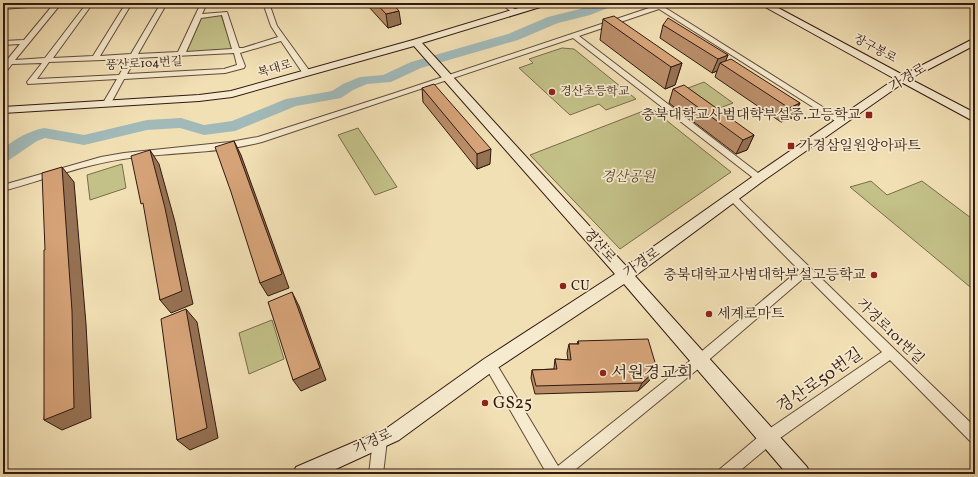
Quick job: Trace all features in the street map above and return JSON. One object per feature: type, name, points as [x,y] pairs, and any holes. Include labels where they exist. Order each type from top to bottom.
[{"type":"street","points":[[3,70],[58,3]]},
{"type":"street","points":[[3,7],[13,5],[63,3]]},
{"type":"street","points":[[47,60],[90,3]]},
{"type":"street","points":[[95,58],[128,3]]},
{"type":"street","points":[[107,103],[164,3]]},
{"type":"street","points":[[182,54],[204,3]]},
{"type":"street","points":[[266,3],[274,26],[307,73]]},
{"type":"street","points":[[503,3],[515,12]]},
{"type":"street","name":"복대로","points":[[3,110],[232,94],[307,73],[419,45],[544,3]]},
{"type":"street","points":[[3,188],[101,160],[124,156],[230,145],[259,140],[395,96],[446,75],[670,3]]},
{"type":"street","name":"장구봉로","points":[[762,3],[975,118]]},
{"type":"street","points":[[3,16],[13,5]]},
{"type":"street","points":[[660,6],[841,121]]},
{"type":"street","points":[[199,16],[225,13],[237,51]]},
{"type":"street","points":[[574,35],[759,178]]},
{"type":"street","points":[[10,62],[237,51],[282,38]]},
{"type":"street","name":"가경로","points":[[303,474],[393,434],[490,364],[625,275],[759,178],[902,79],[975,41]]},
{"type":"street","points":[[3,43],[27,42]]},
{"type":"street","name":"경산로","points":[[419,45],[625,275],[800,474]]},
{"type":"street","name":"풍산로104번길","points":[[47,60],[31,82],[225,71],[241,66],[237,51]]},
{"type":"street","points":[[3,110],[3,116]]},
{"type":"street","name":"가경로101번길","points":[[733,198],[975,436]]},
{"type":"street","points":[[559,474],[700,360],[806,270]]},
{"type":"street","name":"경산로50번길","points":[[725,474],[768,438],[891,353]]},
{"type":"street","points":[[490,364],[555,474]]},
{"type":"street","points":[[376,474],[380,440]]},
{"type":"green space","points":[[221,15],[233,50],[186,52],[202,17]]},
{"type":"green space","points":[[562,48],[574,49],[636,99],[606,110],[599,104],[570,115],[519,68],[533,63],[529,59]]},
{"type":"green space","points":[[704,82],[733,103],[717,109],[688,88]]},
{"type":"green space","name":"경산공원","points":[[651,108],[731,172],[620,249],[530,155]]},
{"type":"green space","points":[[358,128],[397,187],[375,195],[338,135]]},
{"type":"green space","points":[[122,164],[126,188],[90,200],[87,175]]},
{"type":"green space","points":[[871,181],[887,195],[922,181],[975,221],[975,291],[850,187]]},
{"type":"green space","points":[[272,320],[284,359],[249,374],[239,333]]},
{"type":"building","points":[[376,3],[392,3],[399,11],[386,14]]},
{"type":"building","points":[[614,16],[682,63],[671,67],[603,19]]},
{"type":"building","points":[[668,18],[728,55],[718,59],[663,25]]},
{"type":"building","points":[[731,59],[800,103],[789,108],[720,63]]},
{"type":"building","points":[[434,84],[491,149],[477,154],[422,88]]},
{"type":"building","points":[[684,85],[754,135],[743,140],[673,89]]},
{"type":"building","points":[[234,141],[282,274],[260,283],[215,147]]},
{"type":"building","points":[[150,150],[165,208],[182,291],[160,300],[143,203],[141,204],[131,156]]},
{"type":"building","points":[[62,167],[72,311],[74,408],[44,420],[45,250],[42,173]]},
{"type":"building","points":[[292,292],[320,368],[293,380],[268,302]]},
{"type":"building","points":[[186,309],[207,428],[177,440],[161,319]]},
{"type":"building","name":"서원경교회","points":[[648,339],[657,369],[642,383],[536,386],[532,370],[557,369],[555,359],[571,360],[569,344],[579,344],[578,341]]},
{"type":"waterway","points":[[3,156],[31,137],[44,133],[84,140],[147,125],[181,123],[204,130],[235,126],[292,102],[336,95],[348,87],[365,80],[386,79],[416,65],[513,37],[553,20],[585,12],[609,3]]},
{"type":"place","name":"경산초등학교","points":[[552,92]]},
{"type":"place","name":"충북대학교사범대학부설중.고등학교","points":[[869,115]]},
{"type":"place","name":"가경삼일원앙아파트","points":[[791,146]]},
{"type":"place","name":"충북대학교사범대학부설고등학교","points":[[874,275]]},
{"type":"place","name":"CU","points":[[563,286]]},
{"type":"place","name":"세계로마트","points":[[709,314]]},
{"type":"place","name":"서원경교회","points":[[603,373]]},
{"type":"place","name":"GS25","points":[[485,403]]}]
